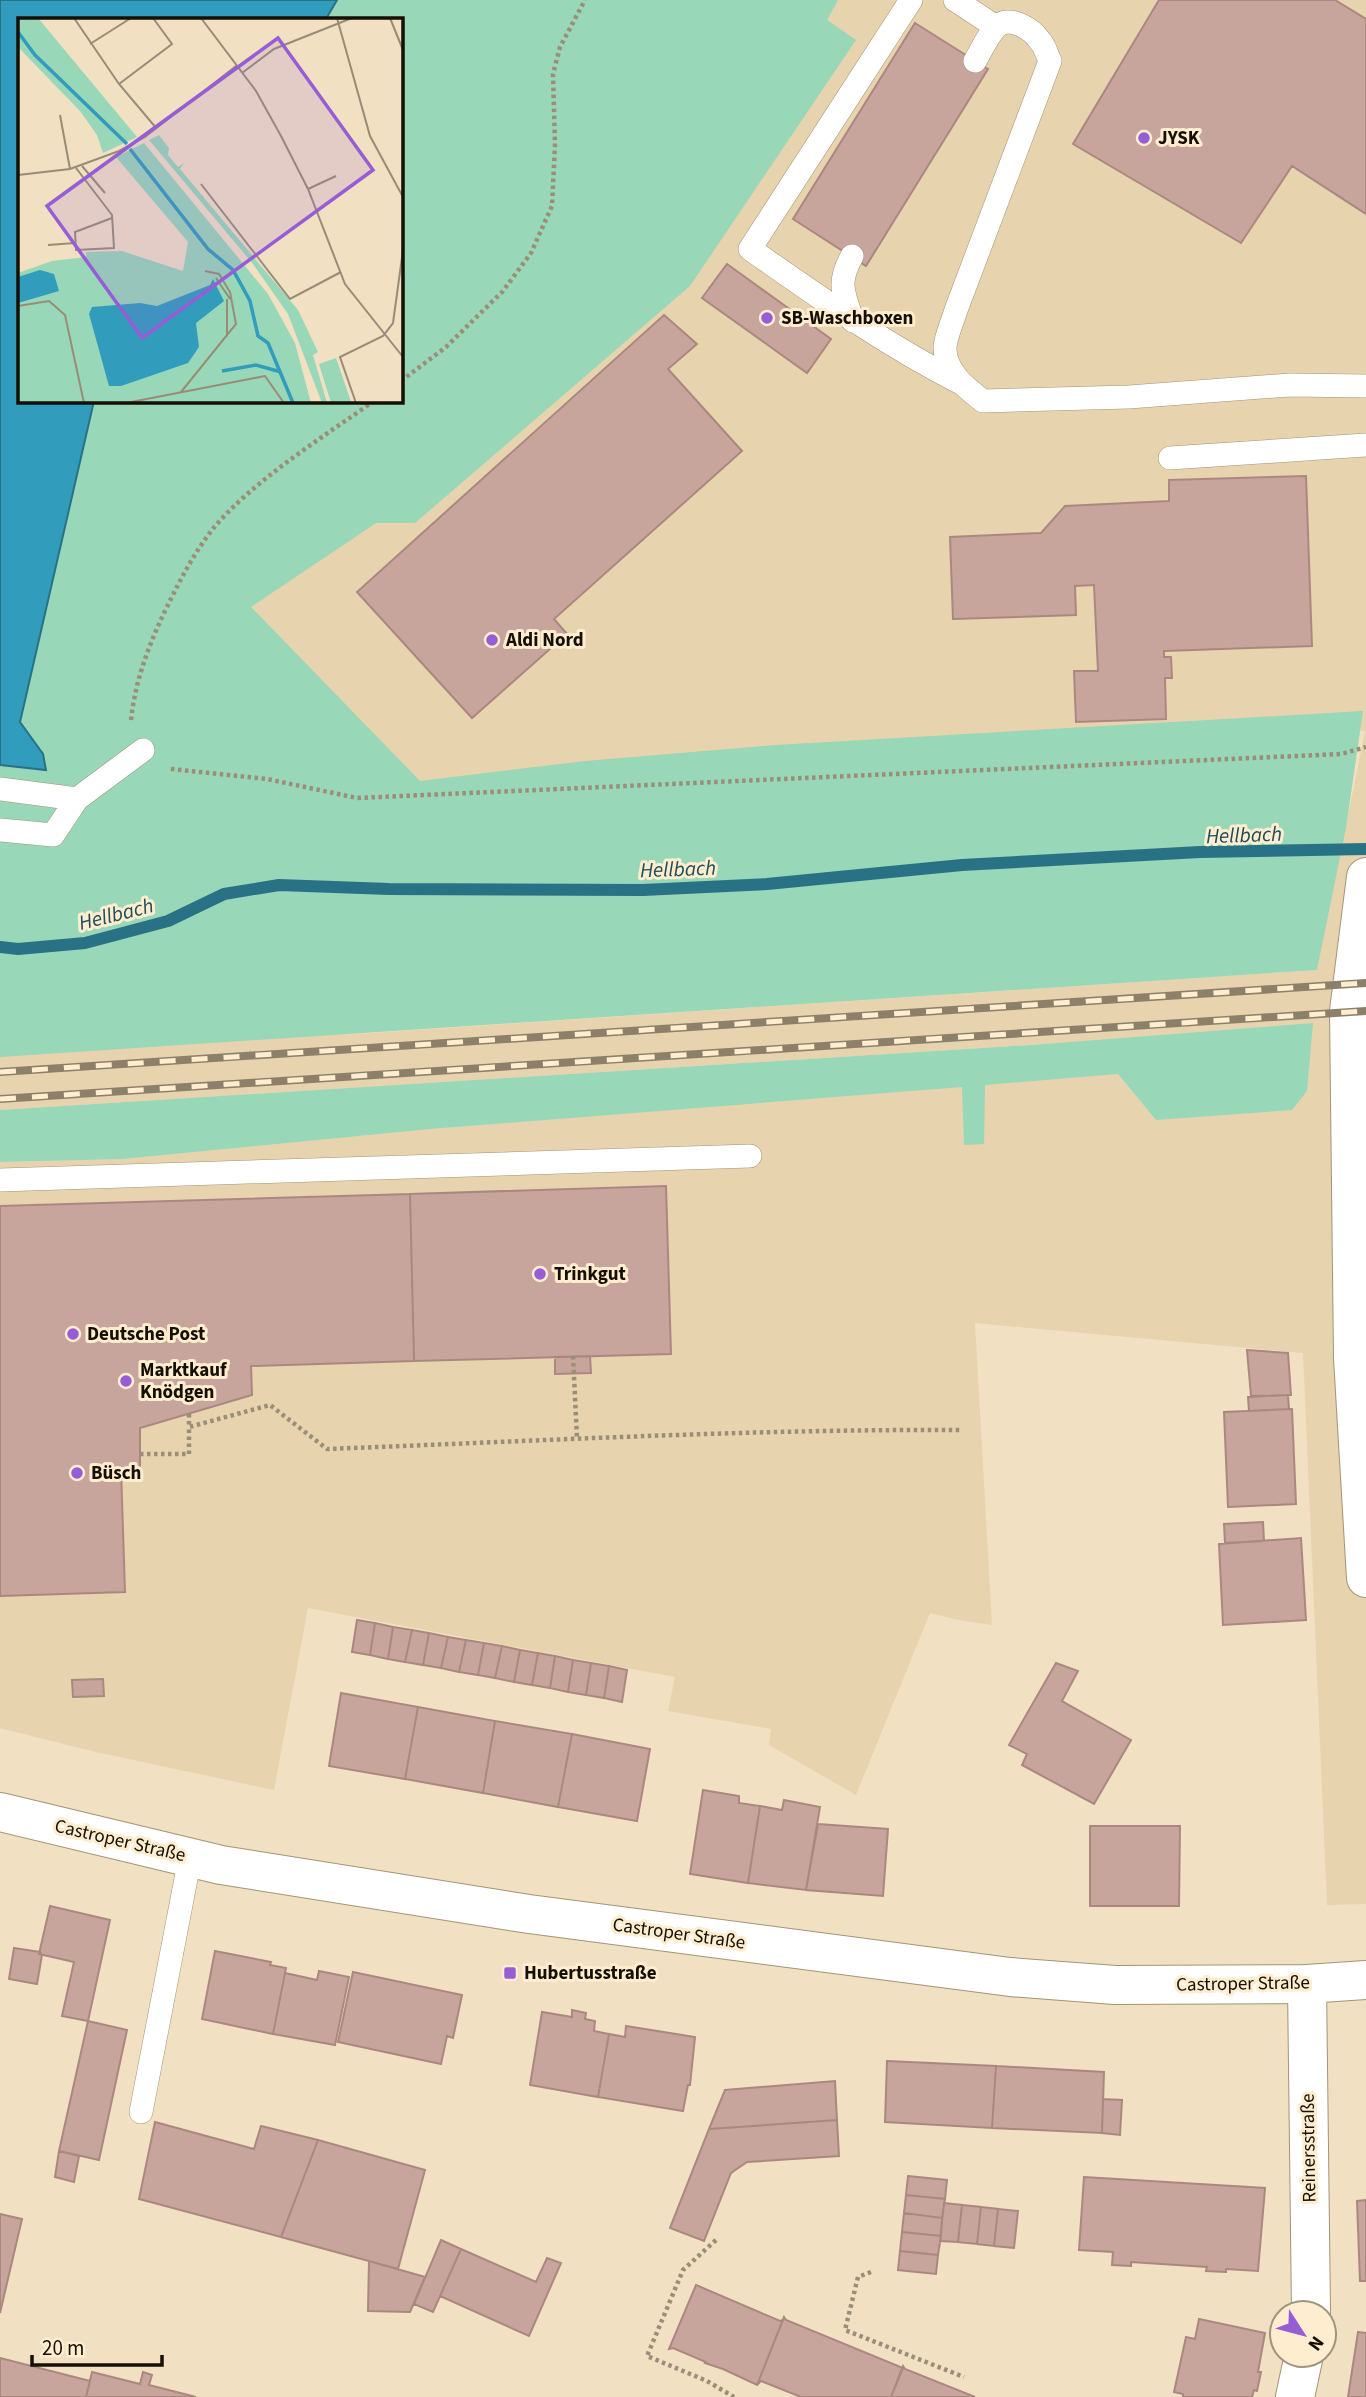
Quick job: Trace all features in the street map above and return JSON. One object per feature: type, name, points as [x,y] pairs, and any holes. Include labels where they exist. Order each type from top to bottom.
[{"type":"main road","points":[[1366,877],[1349,1012],[1358,1129],[1353,1358],[1366,1578]]},
{"type":"main road","name":"Castroper Straße","points":[[0,1812],[190,1858],[537,1915],[1010,1977],[1115,1986],[1307,1984],[1366,1980]]},
{"type":"main road","name":"Reinersstraße","points":[[1307,1984],[1311,2299]]},
{"type":"main road","points":[[1295,2397],[1301,2369]]},
{"type":"lane","points":[[911,0],[750,249],[853,321],[910,357],[961,383],[983,401],[1129,397],[1290,385],[1366,386]]},
{"type":"lane","points":[[955,0],[981,7],[996,27]]},
{"type":"lane","points":[[961,383],[951,369],[945,348],[956,310],[1051,61],[1040,40],[1024,27],[1005,22],[996,27],[975,61]]},
{"type":"lane","points":[[852,256],[843,272],[842,292],[853,321]]},
{"type":"lane","points":[[1170,458],[1366,444]]},
{"type":"lane","points":[[0,830],[53,835],[78,799],[143,750]]},
{"type":"lane","points":[[0,789],[78,799]]},
{"type":"lane","points":[[0,1180],[750,1156]]},
{"type":"lane","points":[[141,2112],[190,1858]]},
{"type":"path","points":[[402,380],[446,347],[503,291],[531,253],[552,206],[555,145],[553,74],[560,47],[585,0]]},
{"type":"path","points":[[373,402],[256,487],[213,529],[182,576],[151,640],[134,696],[131,729],[150,758],[173,769],[267,779],[357,798],[1341,754],[1366,747]]},
{"type":"path","points":[[573,1356],[576,1438]]},
{"type":"path","points":[[189,1427],[270,1405],[327,1449],[576,1438],[961,1430]]},
{"type":"path","points":[[140,1454],[189,1454],[189,1414]]},
{"type":"path","points":[[716,2240],[683,2270],[648,2356],[707,2381],[734,2397]]},
{"type":"path","points":[[871,2272],[858,2277],[845,2330],[964,2377]]},
{"type":"shaded area","points":[[825,0],[1366,0],[1366,1904],[1327,1905],[1303,1353],[975,1323],[992,1625],[930,1613],[856,1795],[769,1745],[771,1729],[668,1711],[675,1677],[308,1608],[274,1790],[96,1752],[0,1728],[0,1162],[123,1159],[431,1129],[1118,1074],[1156,1120],[1307,1091],[1312,1023],[1031,1045],[0,1110],[0,1052],[372,1033],[1317,970],[1365,731],[396,784],[243,607]]},
{"type":"green space","points":[[0,0],[838,0],[827,20],[856,40],[690,286],[415,523],[376,523],[251,607],[420,781],[585,761],[776,745],[1363,711],[1346,828],[1317,970],[0,1057]]},
{"type":"green space","points":[[1313,1023],[1307,1091],[1292,1110],[1156,1120],[1118,1074],[985,1085],[984,1144],[964,1145],[962,1087],[431,1129],[123,1159],[0,1162],[0,1110],[1031,1045]]},
{"type":"water","points":[[0,0],[337,0],[327,18],[18,18],[18,402],[94,402],[20,722],[43,754],[46,770],[0,765]]},
{"type":"building","points":[[1159,0],[1335,0],[1366,19],[1366,214],[1292,166],[1241,243],[1073,144]]},
{"type":"building","points":[[915,23],[988,69],[866,266],[793,219]]},
{"type":"building","name":"SB-Waschboxen","points":[[727,264],[831,339],[807,373],[702,298]]},
{"type":"building","points":[[664,315],[697,344],[668,369],[742,451],[554,619],[567,634],[472,718],[357,592]]},
{"type":"building","points":[[1306,476],[1312,646],[1164,651],[1164,657],[1171,657],[1172,678],[1165,678],[1166,719],[1076,722],[1074,671],[1098,671],[1094,585],[1075,586],[1076,615],[953,619],[950,537],[1041,533],[1065,506],[1169,501],[1169,480]]},
{"type":"building","name":"Trinkgut","points":[[666,1186],[671,1354],[414,1361],[410,1194]]},
{"type":"building","name":"Marktkauf Knödgen","points":[[410,1194],[414,1361],[251,1366],[252,1395],[140,1428],[140,1468],[121,1469],[125,1592],[0,1596],[0,1206]]},
{"type":"building","points":[[1247,1350],[1288,1353],[1291,1395],[1251,1396]]},
{"type":"building","points":[[590,1356],[591,1373],[555,1374],[555,1357]]},
{"type":"building","points":[[1288,1395],[1289,1409],[1249,1411],[1248,1397]]},
{"type":"building","points":[[1292,1409],[1296,1504],[1228,1507],[1224,1412]]},
{"type":"building","points":[[1263,1522],[1264,1541],[1225,1543],[1224,1524]]},
{"type":"building","points":[[1301,1538],[1306,1620],[1223,1625],[1219,1544]]},
{"type":"building","points":[[357,1620],[375,1623],[370,1655],[352,1652]]},
{"type":"building","points":[[375,1623],[393,1627],[388,1659],[370,1655]]},
{"type":"building","points":[[393,1627],[412,1630],[405,1662],[388,1659]]},
{"type":"building","points":[[412,1630],[429,1633],[423,1665],[405,1662]]},
{"type":"building","points":[[429,1633],[448,1637],[441,1668],[423,1665]]},
{"type":"building","points":[[448,1637],[466,1640],[459,1672],[441,1668]]},
{"type":"building","points":[[466,1640],[484,1643],[478,1675],[459,1672]]},
{"type":"building","points":[[484,1643],[502,1646],[495,1678],[478,1675]]},
{"type":"building","points":[[502,1646],[520,1650],[514,1682],[495,1678]]},
{"type":"building","points":[[520,1650],[538,1653],[532,1685],[514,1682]]},
{"type":"building","points":[[538,1653],[555,1656],[550,1688],[532,1685]]},
{"type":"building","points":[[555,1656],[573,1660],[568,1692],[550,1688]]},
{"type":"building","points":[[573,1660],[591,1663],[586,1695],[568,1692]]},
{"type":"building","points":[[591,1663],[609,1666],[604,1698],[586,1695]]},
{"type":"building","points":[[1056,1663],[1078,1671],[1062,1701],[1131,1740],[1094,1804],[1022,1765],[1027,1754],[1009,1745]]},
{"type":"building","points":[[609,1666],[627,1670],[622,1702],[604,1698]]},
{"type":"building","points":[[103,1679],[104,1696],[73,1697],[72,1680]]},
{"type":"building","points":[[341,1693],[418,1707],[405,1779],[329,1766]]},
{"type":"building","points":[[418,1707],[495,1721],[483,1793],[405,1779]]},
{"type":"building","points":[[495,1721],[572,1734],[558,1807],[483,1793]]},
{"type":"building","points":[[572,1734],[650,1749],[637,1821],[558,1807]]},
{"type":"building","points":[[703,1790],[739,1796],[739,1803],[760,1806],[748,1883],[690,1874]]},
{"type":"building","points":[[784,1800],[820,1807],[806,1890],[748,1883],[760,1806],[782,1810]]},
{"type":"building","points":[[818,1824],[888,1829],[883,1896],[806,1890]]},
{"type":"building","points":[[1090,1826],[1180,1826],[1179,1906],[1090,1906]]},
{"type":"building","points":[[50,1906],[110,1920],[88,2021],[62,2016],[74,1962],[39,1954]]},
{"type":"building","points":[[14,1948],[40,1952],[42,1955],[37,1984],[9,1979]]},
{"type":"building","points":[[215,1951],[271,1962],[270,1965],[286,1968],[273,2034],[202,2019]]},
{"type":"building","points":[[319,1971],[349,1977],[335,2045],[273,2034],[285,1973],[317,1980]]},
{"type":"building","points":[[353,1972],[462,1995],[453,2038],[447,2036],[441,2064],[338,2042]]},
{"type":"building","points":[[572,2010],[586,2013],[585,2019],[595,2021],[594,2031],[609,2034],[598,2097],[530,2085],[542,2012],[572,2017]]},
{"type":"building","points":[[88,2021],[127,2030],[99,2160],[59,2151]]},
{"type":"building","points":[[626,2026],[695,2037],[690,2085],[683,2111],[598,2097],[609,2034],[625,2037]]},
{"type":"building","points":[[887,2061],[996,2066],[992,2128],[885,2122]]},
{"type":"building","points":[[996,2066],[1104,2072],[1102,2133],[992,2128]]},
{"type":"building","points":[[835,2081],[837,2120],[709,2129],[725,2090]]},
{"type":"building","points":[[1103,2099],[1122,2100],[1120,2135],[1102,2133]]},
{"type":"building","points":[[837,2120],[839,2156],[747,2162],[731,2173],[704,2241],[670,2228],[709,2129]]},
{"type":"building","points":[[155,2122],[254,2149],[261,2126],[318,2140],[281,2237],[139,2199]]},
{"type":"building","points":[[318,2140],[425,2170],[398,2269],[281,2237]]},
{"type":"building","points":[[59,2151],[79,2156],[74,2182],[55,2177]]},
{"type":"building","points":[[908,2176],[947,2180],[945,2199],[906,2195]]},
{"type":"building","points":[[1084,2177],[1265,2188],[1258,2271],[1206,2271],[1207,2267],[1131,2262],[1131,2266],[1112,2265],[1113,2252],[1079,2250]]},
{"type":"building","points":[[906,2195],[945,2199],[942,2218],[904,2213]]},
{"type":"building","points":[[1366,2200],[1366,2281],[1360,2281],[1357,2201]]},
{"type":"building","points":[[944,2203],[962,2205],[958,2242],[940,2241]]},
{"type":"building","points":[[962,2205],[981,2207],[977,2244],[958,2242]]},
{"type":"building","points":[[981,2207],[998,2209],[994,2246],[977,2244]]},
{"type":"building","points":[[998,2209],[1018,2211],[1014,2248],[994,2246]]},
{"type":"building","points":[[904,2213],[942,2218],[941,2236],[902,2232]]},
{"type":"building","points":[[0,2214],[22,2219],[0,2313]]},
{"type":"building","points":[[902,2232],[941,2236],[938,2255],[900,2251]]},
{"type":"building","points":[[441,2240],[461,2249],[433,2312],[414,2304]]},
{"type":"building","points":[[461,2249],[536,2282],[547,2258],[561,2263],[529,2336],[440,2296]]},
{"type":"building","points":[[900,2251],[938,2255],[936,2274],[898,2270]]},
{"type":"building","points":[[369,2261],[425,2277],[410,2312],[368,2311]]},
{"type":"building","points":[[696,2285],[783,2320],[757,2385],[673,2348],[669,2349]]},
{"type":"building","points":[[784,2317],[903,2368],[891,2397],[801,2397],[761,2381],[757,2385]]},
{"type":"building","points":[[1199,2319],[1265,2333],[1258,2372],[1261,2372],[1257,2391],[1254,2390],[1252,2397],[1183,2397],[1183,2394],[1174,2392],[1186,2337],[1195,2339]]},
{"type":"building","points":[[1358,2332],[1366,2333],[1366,2397],[1348,2397]]},
{"type":"building","points":[[0,2358],[90,2381],[86,2397],[0,2397]]},
{"type":"building","points":[[903,2366],[905,2369],[975,2397],[891,2397]]},
{"type":"building","points":[[92,2372],[140,2384],[143,2372],[152,2375],[149,2385],[196,2397],[86,2397]]},
{"type":"waterway","name":"Hellbach","points":[[0,947],[18,949],[85,943],[168,921],[224,894],[279,885],[389,889],[643,890],[767,884],[962,865],[1200,852],[1366,849]]},
{"type":"railway","points":[[0,1072],[1366,983]]},
{"type":"railway","points":[[0,1099],[1366,1011]]},
{"type":"place","name":"JYSK","points":[[1144,138]]},
{"type":"place","name":"SB-Waschboxen","points":[[767,318]]},
{"type":"place","name":"Aldi Nord","points":[[492,640]]},
{"type":"place","name":"Trinkgut","points":[[540,1274]]},
{"type":"place","name":"Deutsche Post","points":[[73,1334]]},
{"type":"place","name":"Marktkauf Knödgen","points":[[126,1381]]},
{"type":"place","name":"Büsch","points":[[77,1473]]},
{"type":"place","name":"Hubertusstraße","points":[[510,1973]]}]
